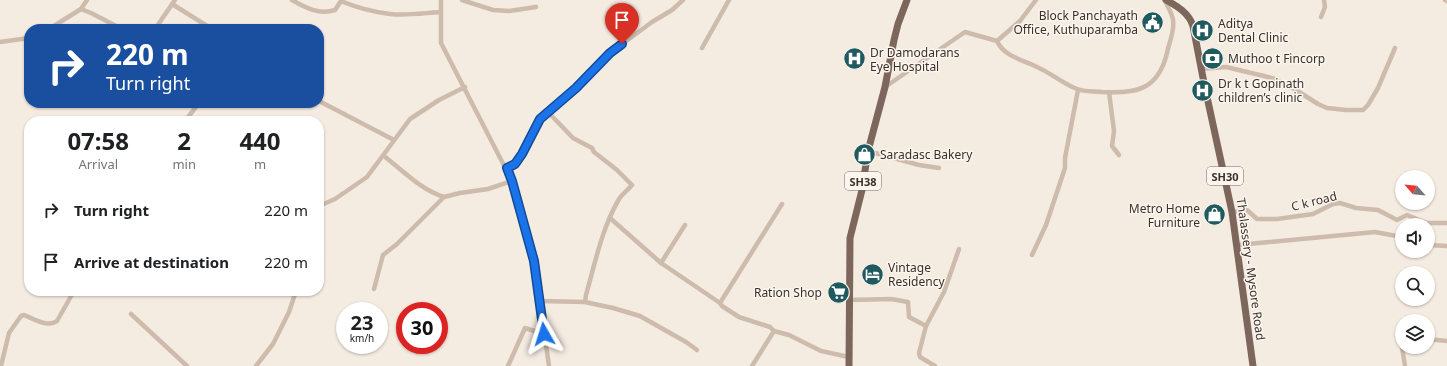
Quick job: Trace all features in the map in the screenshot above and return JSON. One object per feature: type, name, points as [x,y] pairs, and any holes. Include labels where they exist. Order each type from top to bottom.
[{"type":"main road","name":"SH38","points":[[849,366],[850,238],[862,190],[868,151],[885,87],[898,24],[906,0]]},
{"type":"main road","name":"Thalassery - Mysore Road","points":[[1165,0],[1183,10],[1192,22],[1232,212],[1253,366]]},
{"type":"street","points":[[57,24],[81,9],[87,0]]},
{"type":"street","points":[[292,0],[311,10],[321,12],[335,10],[341,1],[356,7],[390,14],[405,15],[440,12]]},
{"type":"street","points":[[441,0],[441,43],[507,168],[512,181],[534,261],[549,366]]},
{"type":"street","points":[[462,0],[493,10],[509,11],[536,7]]},
{"type":"street","points":[[507,168],[515,164],[522,154],[540,119],[576,88],[610,53],[652,22],[672,10],[683,0]]},
{"type":"street","points":[[702,48],[729,0]]},
{"type":"street","points":[[997,41],[1020,21],[1036,0]]},
{"type":"street","points":[[997,41],[1000,48],[1006,53],[1037,67],[1078,90],[1120,93],[1136,91],[1150,84],[1160,71],[1166,58],[1173,28],[1173,20],[1165,0]]},
{"type":"street","points":[[1321,17],[1325,7],[1324,0]]},
{"type":"street","points":[[159,24],[174,2],[205,24]]},
{"type":"street","points":[[81,9],[112,24]]},
{"type":"street","points":[[885,87],[964,32],[997,41]]},
{"type":"street","points":[[0,42],[24,39]]},
{"type":"street","points":[[1201,69],[1226,67],[1264,76],[1275,79],[1318,104],[1328,108],[1363,110],[1368,105],[1378,88],[1395,48]]},
{"type":"street","points":[[324,204],[335,199],[367,177],[410,119],[439,100],[465,87]]},
{"type":"street","points":[[1032,255],[1046,224],[1065,168],[1065,158],[1078,90]]},
{"type":"street","points":[[1109,92],[1114,131],[1112,146],[1119,155]]},
{"type":"street","points":[[324,104],[394,140]]},
{"type":"street","points":[[189,116],[195,108]]},
{"type":"street","points":[[548,112],[574,138],[592,148],[594,152],[617,170],[632,186],[620,198],[610,218],[585,302]]},
{"type":"street","points":[[868,151],[919,165],[939,168]]},
{"type":"street","points":[[384,156],[419,184],[431,192],[444,197]]},
{"type":"street","points":[[374,289],[383,255],[402,239],[444,197],[488,189],[512,181]]},
{"type":"street","name":"C k road","points":[[1232,212],[1246,210],[1257,219],[1277,219],[1313,214],[1325,207],[1340,203],[1356,208],[1378,210],[1397,220],[1407,215],[1427,223],[1447,223]]},
{"type":"street","points":[[720,303],[782,204]]},
{"type":"street","points":[[610,218],[662,263],[739,317],[770,327],[774,331],[789,335],[821,350],[849,357]]},
{"type":"street","points":[[662,263],[685,225]]},
{"type":"street","points":[[1237,245],[1375,232],[1395,236]]},
{"type":"street","points":[[1435,245],[1447,246]]},
{"type":"street","points":[[935,366],[920,357],[919,353],[926,326],[944,292],[959,249]]},
{"type":"street","points":[[1,366],[9,333],[21,316],[24,315],[48,324],[53,324],[71,296]]},
{"type":"street","points":[[256,366],[272,344],[289,312],[294,296]]},
{"type":"street","points":[[850,300],[891,299],[908,302],[909,317],[926,326]]},
{"type":"street","points":[[540,301],[585,302],[640,316],[686,342],[697,350]]},
{"type":"street","points":[[131,314],[187,366]]},
{"type":"street","points":[[508,366],[525,328],[544,334]]},
{"type":"street","points":[[752,366],[774,331]]},
{"type":"street","points":[[1435,340],[1447,341]]},
{"type":"street","points":[[1403,354],[1405,366]]},
{"type":"place","name":"Block Panchayath Office, Kuthuparamba","points":[[1153,22]]},
{"type":"place","name":"Aditya Dental Clinic","points":[[1203,30]]},
{"type":"place","name":"Muthoo t Fincorp","points":[[1212,58]]},
{"type":"place","name":"Dr Damodarans Eye Hospital","points":[[855,59]]},
{"type":"place","name":"Dr k t Gopinath children’s clinic","points":[[1202,90]]},
{"type":"place","name":"Saradasc Bakery","points":[[865,154]]},
{"type":"place","name":"Metro Home Furniture","points":[[1215,215]]},
{"type":"place","name":"Vintage Residency","points":[[872,274]]},
{"type":"place","name":"Ration Shop","points":[[838,292]]},
{"type":"route","points":[[544,334],[534,261],[507,168],[515,164],[522,154],[540,119],[576,88],[610,53],[622,44]]}]
